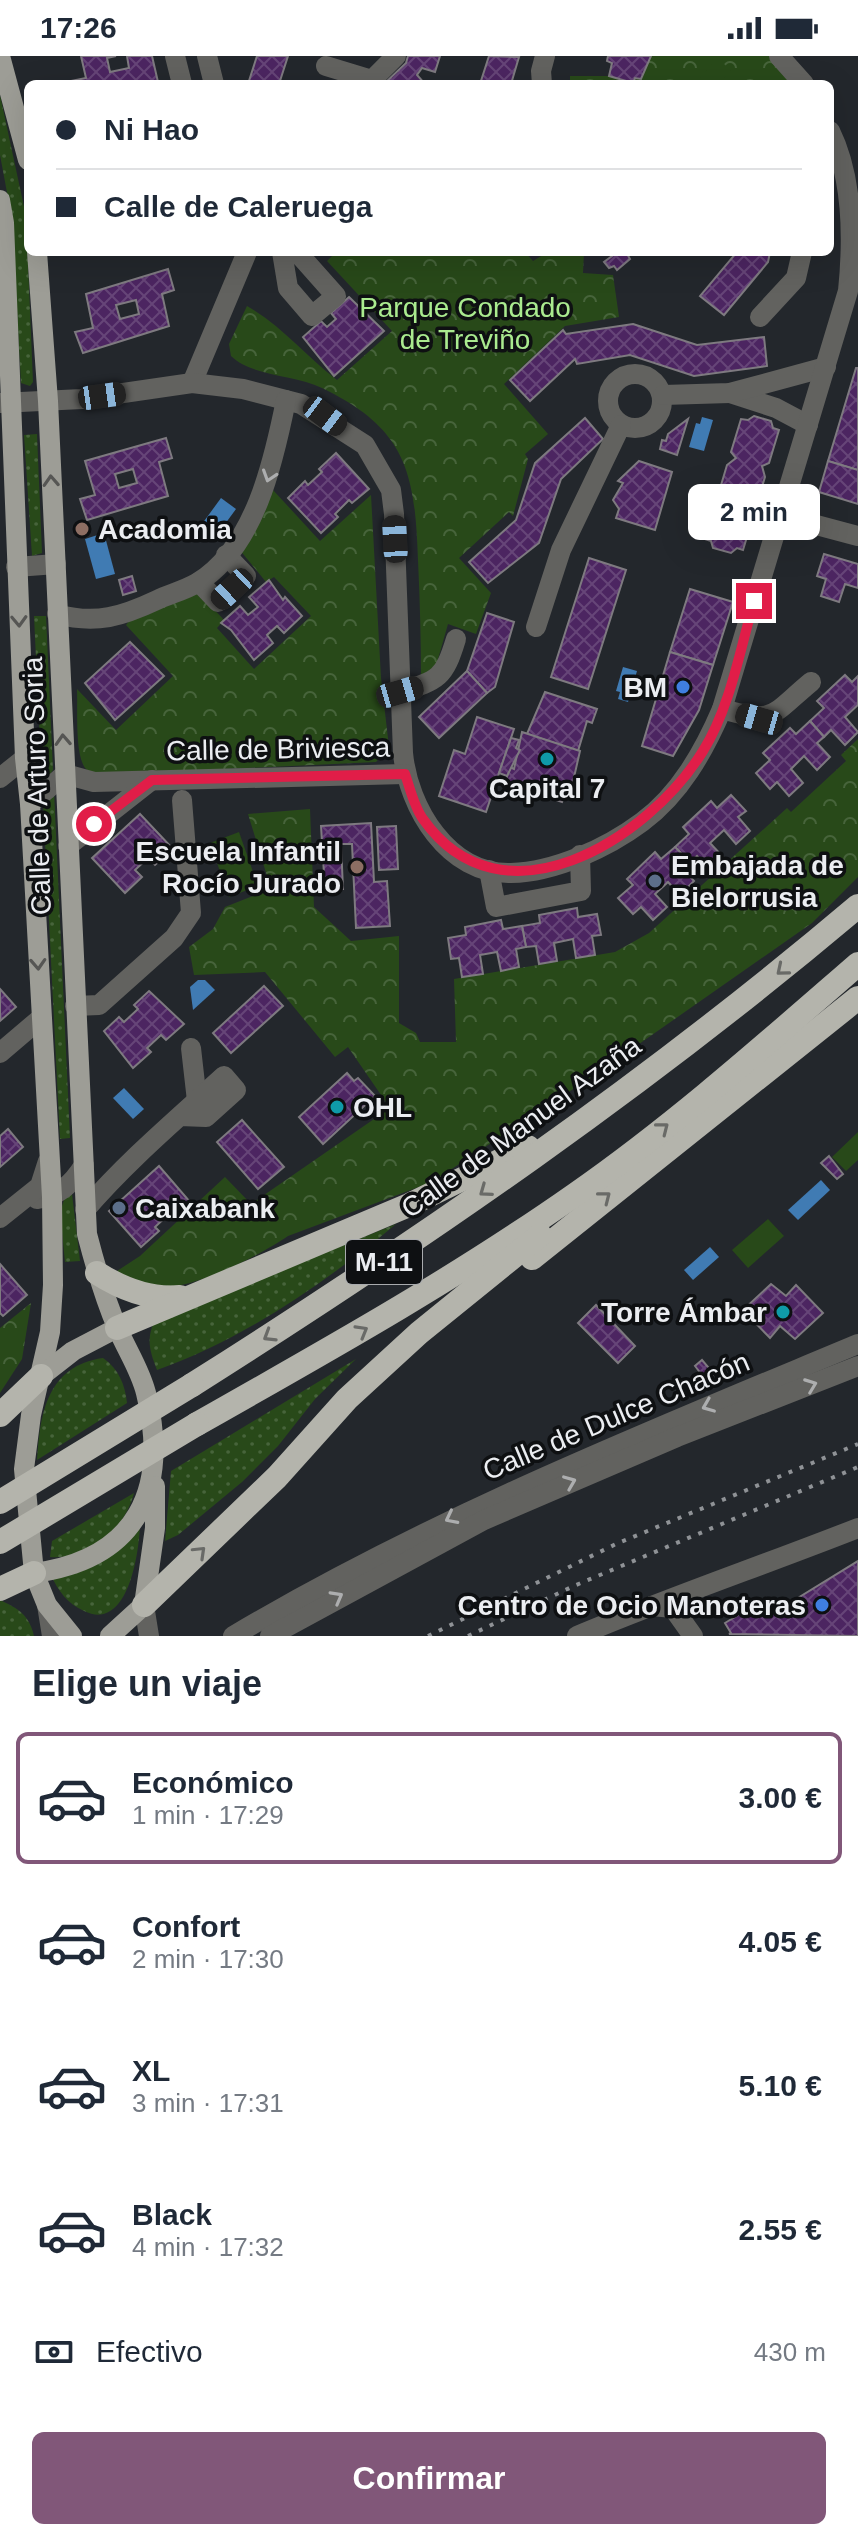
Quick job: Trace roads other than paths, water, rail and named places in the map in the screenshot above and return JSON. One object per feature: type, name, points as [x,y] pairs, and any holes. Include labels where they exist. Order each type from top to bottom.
[{"type":"highway","name":"Calle de Manuel Azaña","points":[[0,1502],[368,1274],[683,1049],[852,910]]},
{"type":"highway","name":"M-11","points":[[0,1542],[197,1424],[396,1311],[579,1192],[763,1046],[858,964]]},
{"type":"highway","points":[[763,1046],[798,1030],[858,986]]},
{"type":"highway","points":[[387,1362],[425,1339],[545,1248],[858,998]]},
{"type":"highway","points":[[117,1328],[409,1205],[491,1163],[571,1129]]},
{"type":"highway","points":[[144,1605],[243,1511],[347,1399],[387,1362],[561,1218],[579,1192]]},
{"type":"highway","points":[[97,1273],[132,1292],[157,1298],[198,1294]]},
{"type":"highway","points":[[0,1415],[41,1376]]},
{"type":"highway","points":[[0,1589],[34,1573]]},
{"type":"main road","points":[[0,56],[24,131]]},
{"type":"main road","name":"Calle de Arturo Soria","points":[[0,200],[4,223],[8,506],[16,567],[52,1197],[50,1332],[24,1469],[34,1573],[74,1566],[114,1545],[137,1519],[155,1466],[146,1391],[117,1328],[97,1273],[85,1210],[48,401],[37,256]]},
{"type":"main road","points":[[41,1376],[73,1351],[117,1328]]},
{"type":"main road","points":[[110,1636],[144,1605],[155,1528],[155,1466]]},
{"type":"main road","points":[[34,1573],[47,1605],[72,1636]]},
{"type":"street","points":[[175,56],[181,80]]},
{"type":"street","points":[[207,56],[213,80]]},
{"type":"street","points":[[325,69],[372,80],[396,56]]},
{"type":"street","points":[[779,56],[800,80]]},
{"type":"street","points":[[6,403],[48,401],[192,383],[243,389],[286,400],[325,416],[365,445],[391,490],[405,774],[421,818],[447,846],[489,870],[512,873],[555,865],[610,843],[644,821],[666,799],[704,750],[722,709],[848,291],[855,254],[837,176]]},
{"type":"street","points":[[192,383],[245,256]]},
{"type":"street","points":[[283,256],[288,288],[312,316],[336,296],[301,256]]},
{"type":"street","points":[[760,317],[796,278],[801,256]]},
{"type":"street","points":[[663,395],[730,393],[826,367]]},
{"type":"street","points":[[637,373],[653,380],[663,395],[661,411],[651,424],[636,429],[621,425],[609,411],[608,393],[619,378],[637,373]]},
{"type":"street","points":[[730,393],[776,408],[808,425]]},
{"type":"street","points":[[57,614],[101,621],[141,610],[199,582],[226,555],[260,502],[273,464],[286,400]]},
{"type":"street","points":[[536,627],[561,550],[594,474],[621,425]]},
{"type":"street","points":[[779,515],[858,536]]},
{"type":"street","points":[[199,582],[218,602],[246,576],[226,555]]},
{"type":"street","points":[[16,567],[56,564]]},
{"type":"street","points":[[400,692],[427,684],[447,669],[456,639]]},
{"type":"street","points":[[722,709],[759,719],[769,716],[811,682]]},
{"type":"street","points":[[0,778],[25,758]]},
{"type":"street","points":[[30,804],[65,774]]},
{"type":"street","name":"Calle de Briviesca","points":[[65,774],[94,782],[405,774]]},
{"type":"street","name":"Calle de Briviesca","points":[[68,846],[152,780]]},
{"type":"street","points":[[94,782],[107,800],[108,812]]},
{"type":"street","points":[[75,1006],[99,1005],[174,938],[191,913],[182,800]]},
{"type":"street","points":[[489,870],[496,907],[581,891],[580,855]]},
{"type":"street","points":[[0,1053],[41,1018]]},
{"type":"street","points":[[191,1048],[197,1101]]},
{"type":"street","points":[[85,1210],[118,1174],[180,1116],[224,1076],[236,1090],[206,1117],[180,1116]]},
{"type":"street","points":[[0,1218],[40,1186],[48,1161]]},
{"type":"street","points":[[26,1200],[52,1197],[65,1188],[83,1162],[96,1170],[118,1174]]},
{"type":"street","points":[[26,1200],[48,1210],[52,1225]]},
{"type":"street","name":"Calle de Dulce Chacón","points":[[233,1636],[401,1553],[547,1473],[858,1344]]},
{"type":"street","name":"Calle de Dulce Chacón","points":[[270,1636],[401,1553],[858,1366]]},
{"type":"street","points":[[577,1636],[675,1595],[711,1586],[858,1528]]},
{"type":"street","points":[[47,1605],[52,1636]]},
{"type":"street","points":[[144,1605],[149,1636]]},
{"type":"street","points":[[644,1608],[673,1608],[693,1636]]},
{"type":"water","points":[[702,417],[713,420],[704,451],[689,447],[696,423],[700,424]]},
{"type":"water","points":[[221,498],[236,509],[217,535],[202,524]]},
{"type":"water","points":[[104,533],[115,574],[96,579],[85,539]]},
{"type":"water","points":[[623,667],[637,671],[628,702],[618,699],[620,692],[616,691]]},
{"type":"water","points":[[198,980],[205,980],[215,990],[193,1010],[190,987]]},
{"type":"water","points":[[124,1088],[144,1109],[133,1119],[113,1098]]},
{"type":"water","points":[[821,1180],[830,1190],[798,1220],[788,1210]]},
{"type":"water","points":[[710,1247],[719,1257],[693,1280],[684,1270]]},
{"type":"railway","points":[[428,1636],[616,1544],[858,1444]]},
{"type":"railway","points":[[468,1636],[576,1585],[858,1467]]},
{"type":"place","name":"Acadomia","points":[[82,529]]},
{"type":"place","name":"BM","points":[[683,687]]},
{"type":"place","name":"Capital 7","points":[[547,759]]},
{"type":"place","name":"Escuela Infantil Rocío Jurado","points":[[357,867]]},
{"type":"place","name":"Embajada de Bielorrusia","points":[[655,881]]},
{"type":"place","name":"OHL","points":[[337,1107]]},
{"type":"place","name":"Caixabank","points":[[119,1208]]},
{"type":"place","name":"Torre Ámbar","points":[[783,1312]]},
{"type":"place","name":"Centro de Ocio Manoteras","points":[[822,1605]]},
{"type":"park label","name":"Parque Condado de Treviño","points":[[465,323]]}]
